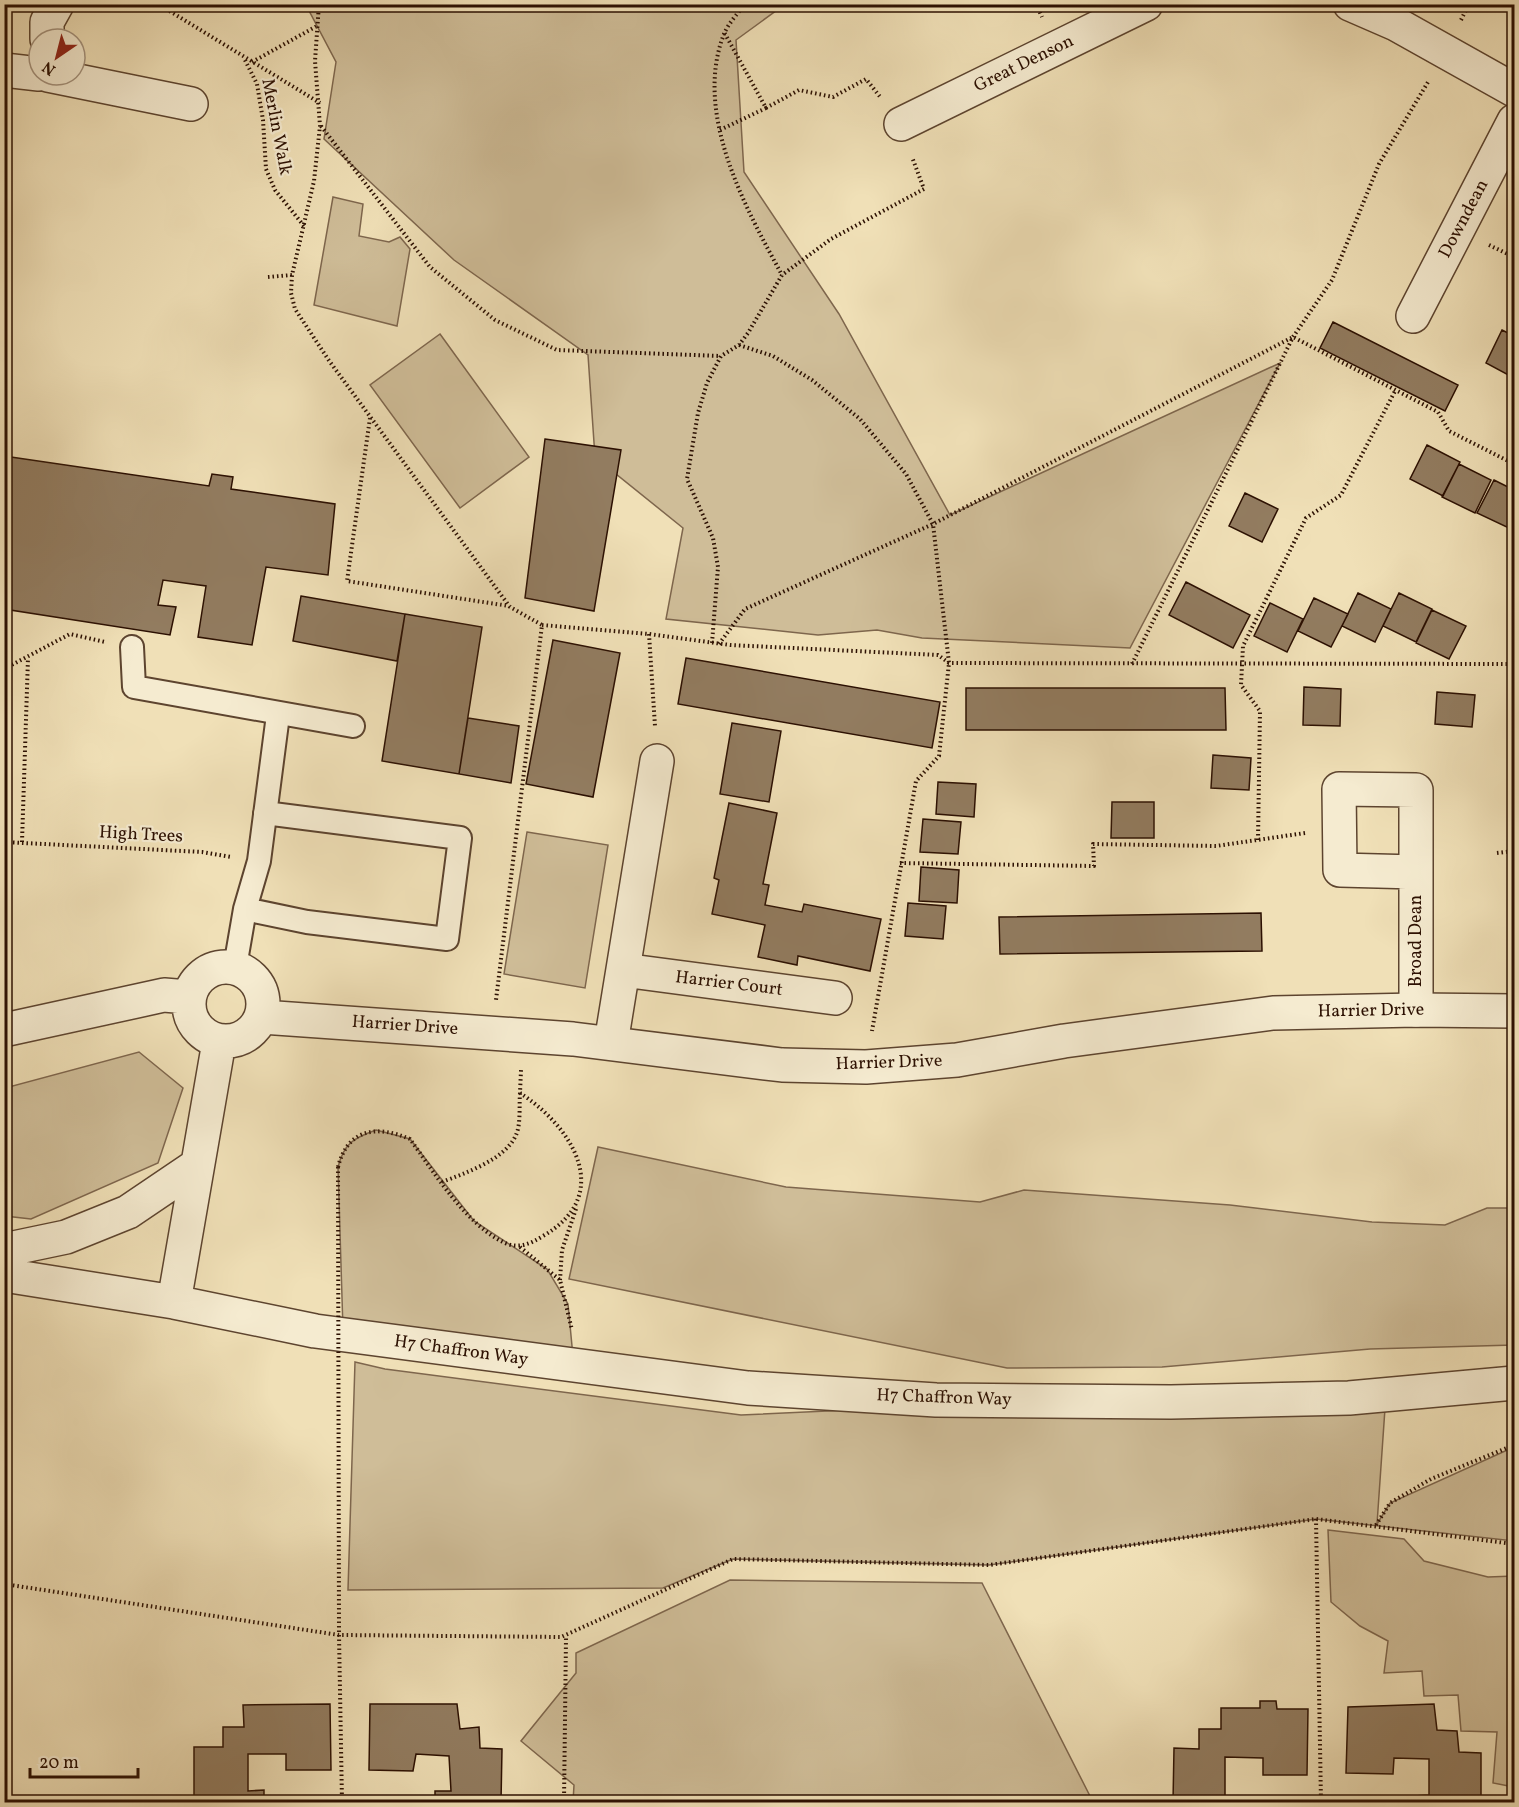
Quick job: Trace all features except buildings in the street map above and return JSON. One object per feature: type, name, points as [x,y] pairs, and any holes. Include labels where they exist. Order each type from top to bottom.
[{"type":"street","points":[[47,27],[47,22],[57,4]]},
{"type":"street","name":"Great Denson","points":[[901,124],[1146,4]]},
{"type":"street","points":[[1350,4],[1396,24],[1515,90]]},
{"type":"street","points":[[4,70],[27,73]]},
{"type":"street","points":[[87,83],[191,104]]},
{"type":"street","name":"Downdean","points":[[1413,316],[1515,121]]},
{"type":"street","points":[[611,1043],[657,760]]},
{"type":"street","name":"Broad Dean","points":[[1416,872],[1340,870],[1339,789],[1416,790],[1416,872],[1416,1010]]},
{"type":"street","points":[[215,967],[235,967],[253,977],[264,998],[262,1017],[251,1033],[236,1041],[219,1042],[201,1033],[189,1016],[188,997],[200,976],[215,967]]},
{"type":"street","name":"Harrier Court","points":[[623,970],[835,998]]},
{"type":"street","points":[[4,1030],[164,995],[188,997]]},
{"type":"street","name":"Harrier Drive","points":[[262,1017],[500,1032],[611,1043],[783,1065],[866,1067],[957,1060],[1064,1041],[1273,1013],[1416,1010],[1515,1011]]},
{"type":"street","points":[[4,1275],[174,1302],[219,1042]]},
{"type":"street","points":[[4,1250],[66,1237],[128,1212],[196,1166]]},
{"type":"street","name":"H7 Chaffron Way","points":[[174,1302],[315,1331],[574,1367],[748,1388],[936,1400],[1171,1402],[1349,1398],[1515,1383]]},
{"type":"lane","points":[[132,647],[134,687],[279,715],[353,726]]},
{"type":"lane","points":[[235,967],[245,909],[259,861],[279,715]]},
{"type":"lane","points":[[245,909],[307,922],[447,939],[460,838],[264,813]]},
{"type":"path","points":[[158,4],[251,63],[320,103]]},
{"type":"path","points":[[319,4],[315,61],[320,126],[314,181],[292,275],[291,293],[296,309],[370,417],[510,607]]},
{"type":"path","points":[[745,4],[724,32],[713,73],[720,130],[723,150],[750,217],[782,275]]},
{"type":"path","points":[[1132,664],[1293,337],[1332,280],[1379,164],[1445,53],[1469,4]]},
{"type":"path","points":[[251,63],[317,26]]},
{"type":"path","points":[[724,32],[766,108]]},
{"type":"path","name":"Merlin Walk","points":[[245,59],[257,84],[263,120],[266,169],[275,190],[304,226]]},
{"type":"path","points":[[712,643],[718,567],[713,538],[687,479],[698,413],[707,383],[721,356],[739,345],[782,275],[831,239],[924,189],[901,124],[866,79],[833,97],[799,90],[720,130]]},
{"type":"path","points":[[320,126],[430,267],[495,320],[557,350],[721,356]]},
{"type":"path","points":[[268,277],[292,275]]},
{"type":"path","points":[[1293,337],[1438,412],[1449,431],[1515,464]]},
{"type":"path","points":[[718,644],[745,609],[933,524],[1293,337]]},
{"type":"path","points":[[739,345],[773,356],[812,380],[860,419],[906,474],[933,524],[949,663],[939,756],[916,782],[866,1067]]},
{"type":"path","points":[[1258,840],[1260,711],[1241,685],[1243,646],[1306,518],[1341,495],[1395,391]]},
{"type":"path","points":[[370,417],[347,581],[510,607],[542,625],[649,634],[718,644],[938,655],[949,663],[1515,664]]},
{"type":"path","points":[[442,1182],[491,1159],[507,1148],[517,1135],[521,1060],[494,1024],[542,625]]},
{"type":"path","points":[[4,669],[70,634],[132,647]]},
{"type":"path","points":[[649,634],[657,760]]},
{"type":"path","points":[[22,842],[28,658]]},
{"type":"path","points":[[900,863],[1094,866],[1093,844],[1216,846],[1304,834],[1340,822]]},
{"type":"path","name":"High Trees","points":[[4,842],[202,852],[259,861]]},
{"type":"path","points":[[1497,853],[1515,851]]},
{"type":"path","points":[[520,1094],[541,1107],[571,1144],[580,1172],[578,1202],[562,1250],[560,1280],[572,1329],[574,1367]]},
{"type":"path","points":[[342,1803],[339,1635],[338,1167],[342,1152],[357,1136],[376,1130],[395,1132],[410,1139],[474,1221],[503,1242],[519,1247],[560,1280]]},
{"type":"path","points":[[519,1247],[558,1227],[578,1202]]},
{"type":"path","points":[[1376,1525],[1390,1503],[1431,1479],[1515,1446]]},
{"type":"path","points":[[4,1584],[339,1635],[566,1637],[733,1558],[988,1565],[1316,1519],[1515,1544]]},
{"type":"path","points":[[1316,1519],[1321,1803]]},
{"type":"path","points":[[564,1803],[566,1637]]},
{"type":"shaded area","points":[[306,5],[784,5],[736,40],[744,172],[839,314],[950,515],[1280,363],[1130,648],[922,638],[877,630],[818,635],[666,619],[683,528],[595,457],[588,355],[454,260],[324,139],[336,62]]},
{"type":"shaded area","points":[[333,197],[363,204],[359,236],[389,242],[400,237],[410,249],[397,326],[314,305]]},
{"type":"shaded area","points":[[440,334],[529,457],[460,508],[370,385]]},
{"type":"shaded area","points":[[527,832],[608,845],[585,988],[504,974]]},
{"type":"shaded area","points":[[139,1052],[183,1088],[158,1163],[31,1219],[5,1216],[5,1088]]},
{"type":"shaded area","points":[[376,1130],[410,1139],[474,1221],[547,1269],[568,1304],[574,1367],[343,1330],[338,1167],[343,1152],[351,1142]]},
{"type":"shaded area","points":[[598,1147],[786,1187],[980,1202],[1024,1190],[1230,1205],[1372,1222],[1445,1225],[1487,1208],[1514,1208],[1514,1345],[1370,1349],[1162,1367],[1007,1368],[569,1279]]},
{"type":"shaded area","points":[[355,1362],[385,1369],[741,1415],[1043,1401],[1386,1394],[1377,1524],[1390,1503],[1514,1447],[1514,1541],[1316,1519],[989,1565],[733,1559],[663,1588],[348,1590]]},
{"type":"shaded area","points":[[1328,1530],[1404,1539],[1424,1561],[1488,1577],[1514,1576],[1514,1787],[1493,1783],[1497,1732],[1461,1731],[1458,1695],[1424,1696],[1422,1671],[1384,1673],[1388,1641],[1360,1626],[1331,1602]]},
{"type":"shaded area","points":[[730,1580],[982,1583],[1093,1802],[573,1802],[574,1785],[521,1741],[576,1673],[576,1653]]}]
